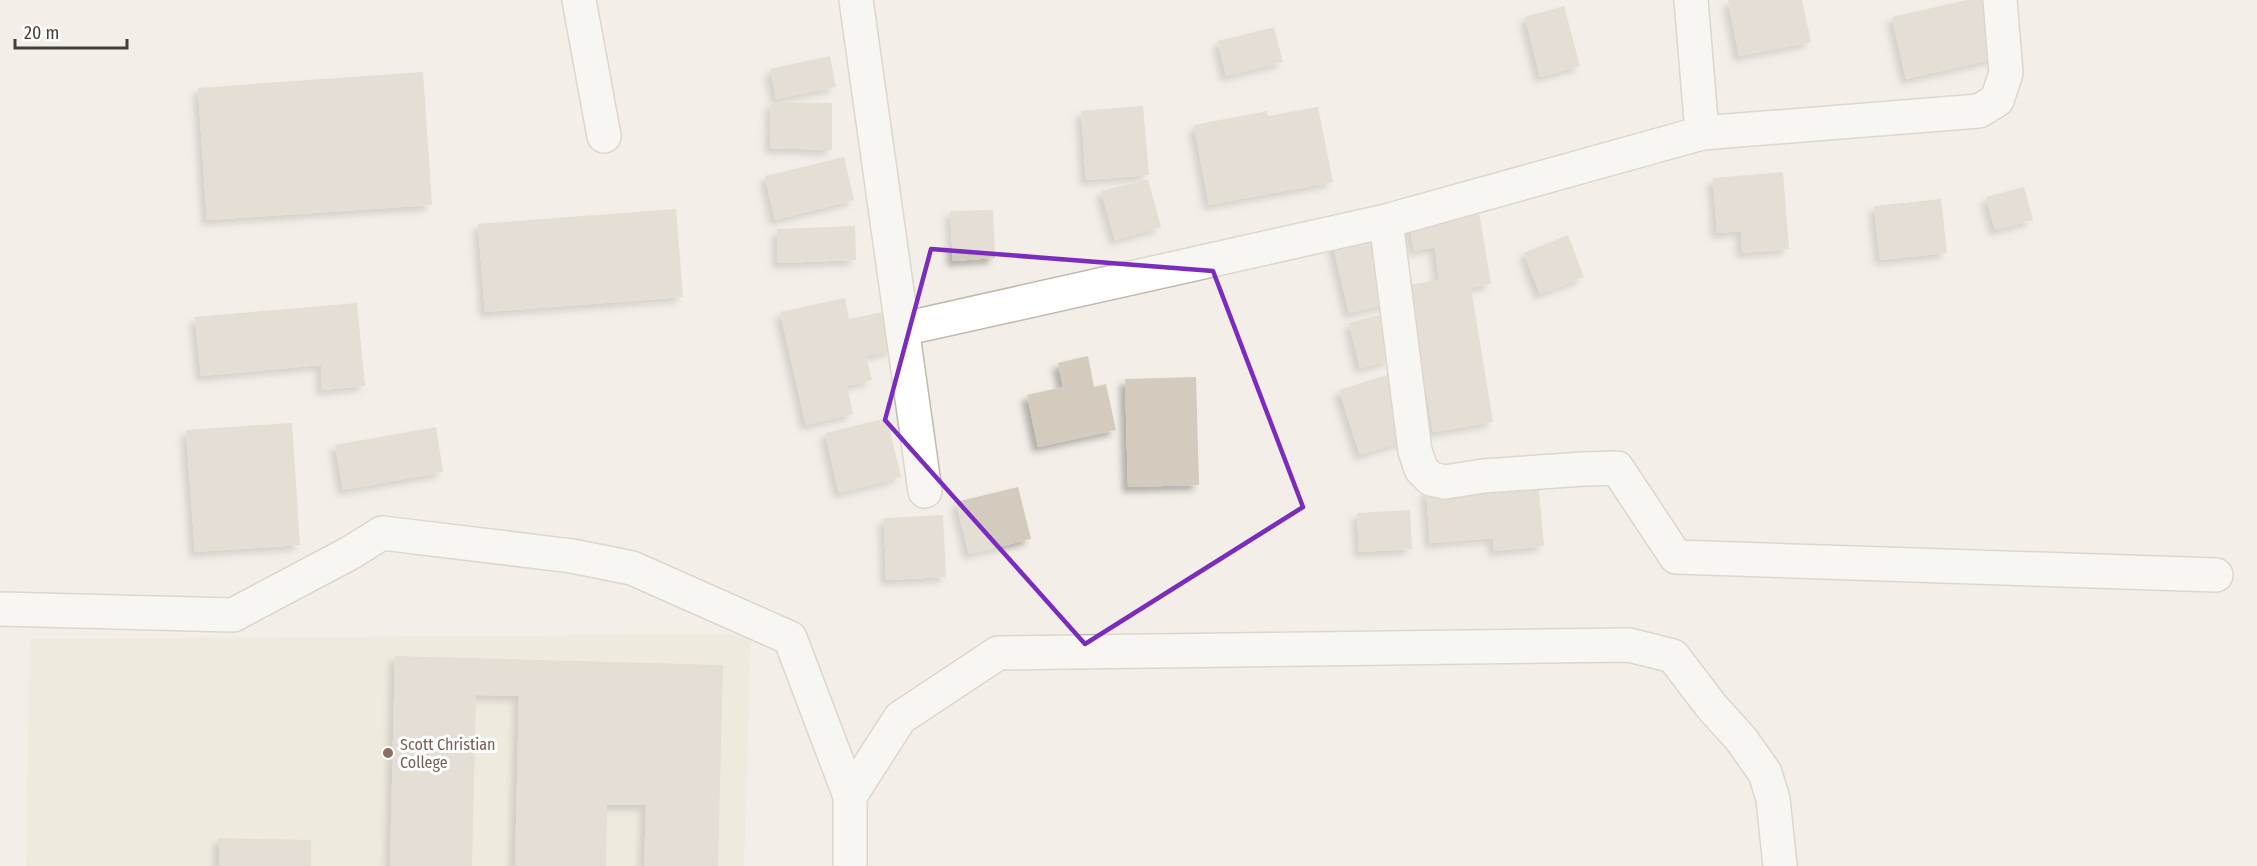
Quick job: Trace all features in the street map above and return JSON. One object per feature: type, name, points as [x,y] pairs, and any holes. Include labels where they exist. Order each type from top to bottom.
[{"type":"street","points":[[579,0],[604,136]]},
{"type":"street","points":[[856,0],[925,491]]},
{"type":"street","points":[[1691,0],[1702,133]]},
{"type":"street","points":[[903,329],[1386,221],[1702,133],[1979,111],[1997,100],[2006,73],[2000,0]]},
{"type":"street","points":[[1386,221],[1415,451],[1422,469],[1431,478],[1445,482],[1506,475],[1617,468],[1676,557],[2216,575]]},
{"type":"street","points":[[0,609],[233,615],[350,553],[382,533],[572,556],[632,568],[789,638],[850,796],[850,866]]},
{"type":"street","points":[[850,796],[900,718],[998,652],[1629,645],[1673,657],[1712,707],[1742,739],[1765,773],[1773,799],[1780,866]]},
{"type":"highlighted area","points":[[931,249],[1213,271],[1303,507],[1085,644],[885,420]]},
{"type":"shaded area","name":"Scott Christian College","points":[[751,634],[744,866],[26,866],[30,639]]},
{"type":"building","points":[[1728,0],[1802,0],[1811,42],[1739,56]]},
{"type":"building","points":[[1967,0],[1991,0],[2003,57],[1906,79],[1892,17]]},
{"type":"building","points":[[1564,6],[1580,66],[1540,77],[1525,17]]},
{"type":"building","points":[[1274,27],[1283,62],[1226,76],[1218,41]]},
{"type":"building","points":[[830,56],[836,87],[776,99],[770,69]]},
{"type":"building","points":[[423,72],[432,205],[207,220],[198,88]]},
{"type":"building","points":[[771,102],[832,103],[832,150],[770,148]]},
{"type":"building","points":[[1143,106],[1149,175],[1086,180],[1081,111]]},
{"type":"building","points":[[1318,107],[1333,182],[1209,205],[1194,125],[1267,111],[1268,116]]},
{"type":"building","points":[[844,157],[854,200],[775,220],[765,176]]},
{"type":"building","points":[[1783,172],[1789,249],[1742,253],[1741,231],[1717,233],[1713,178]]},
{"type":"building","points":[[1148,179],[1161,227],[1115,240],[1101,191]]},
{"type":"building","points":[[2024,187],[2033,220],[1995,230],[1986,197]]},
{"type":"building","points":[[1477,199],[1491,284],[1471,288],[1493,422],[1433,432],[1409,285],[1439,280],[1435,247],[1414,251],[1407,210]]},
{"type":"building","points":[[1941,199],[1947,253],[1880,260],[1874,206]]},
{"type":"building","points":[[676,209],[683,297],[485,312],[478,224]]},
{"type":"building","points":[[993,210],[995,258],[953,261],[950,211]]},
{"type":"building","points":[[855,226],[856,260],[778,263],[777,229]]},
{"type":"building","points":[[1371,228],[1389,304],[1349,313],[1331,237]]},
{"type":"building","points":[[1568,235],[1584,277],[1540,294],[1524,253]]},
{"type":"building","points":[[845,298],[849,319],[884,312],[893,350],[866,356],[872,380],[847,386],[853,414],[806,425],[780,312]]},
{"type":"building","points":[[357,303],[365,386],[322,390],[321,365],[201,376],[195,317]]},
{"type":"building","points":[[1379,315],[1391,360],[1360,368],[1349,323]]},
{"type":"building","points":[[1088,356],[1094,387],[1106,384],[1116,430],[1038,447],[1027,395],[1063,387],[1058,363]]},
{"type":"building","points":[[1387,375],[1407,440],[1360,455],[1339,390]]},
{"type":"building","points":[[1196,377],[1199,485],[1128,487],[1125,379]]},
{"type":"building","points":[[887,418],[901,477],[839,493],[825,433]]},
{"type":"building","points":[[292,423],[300,545],[195,552],[186,430]]},
{"type":"building","points":[[436,427],[443,472],[343,490],[335,445]]},
{"type":"building","points":[[1538,481],[1544,546],[1494,551],[1493,538],[1430,543],[1426,490]]},
{"type":"building","points":[[1018,487],[1031,539],[969,554],[956,502]]},
{"type":"building","points":[[1410,510],[1412,549],[1359,552],[1357,513]]},
{"type":"building","points":[[943,515],[946,577],[886,580],[884,518]]},
{"type":"building","name":"Scott Christian College","points":[[395,656],[723,665],[718,866],[644,866],[646,805],[607,805],[606,866],[515,866],[519,696],[476,695],[472,866],[390,866]]},
{"type":"building","points":[[219,838],[311,840],[311,866],[219,866]]},
{"type":"place","name":"Scott Christian College","points":[[388,753]]}]
